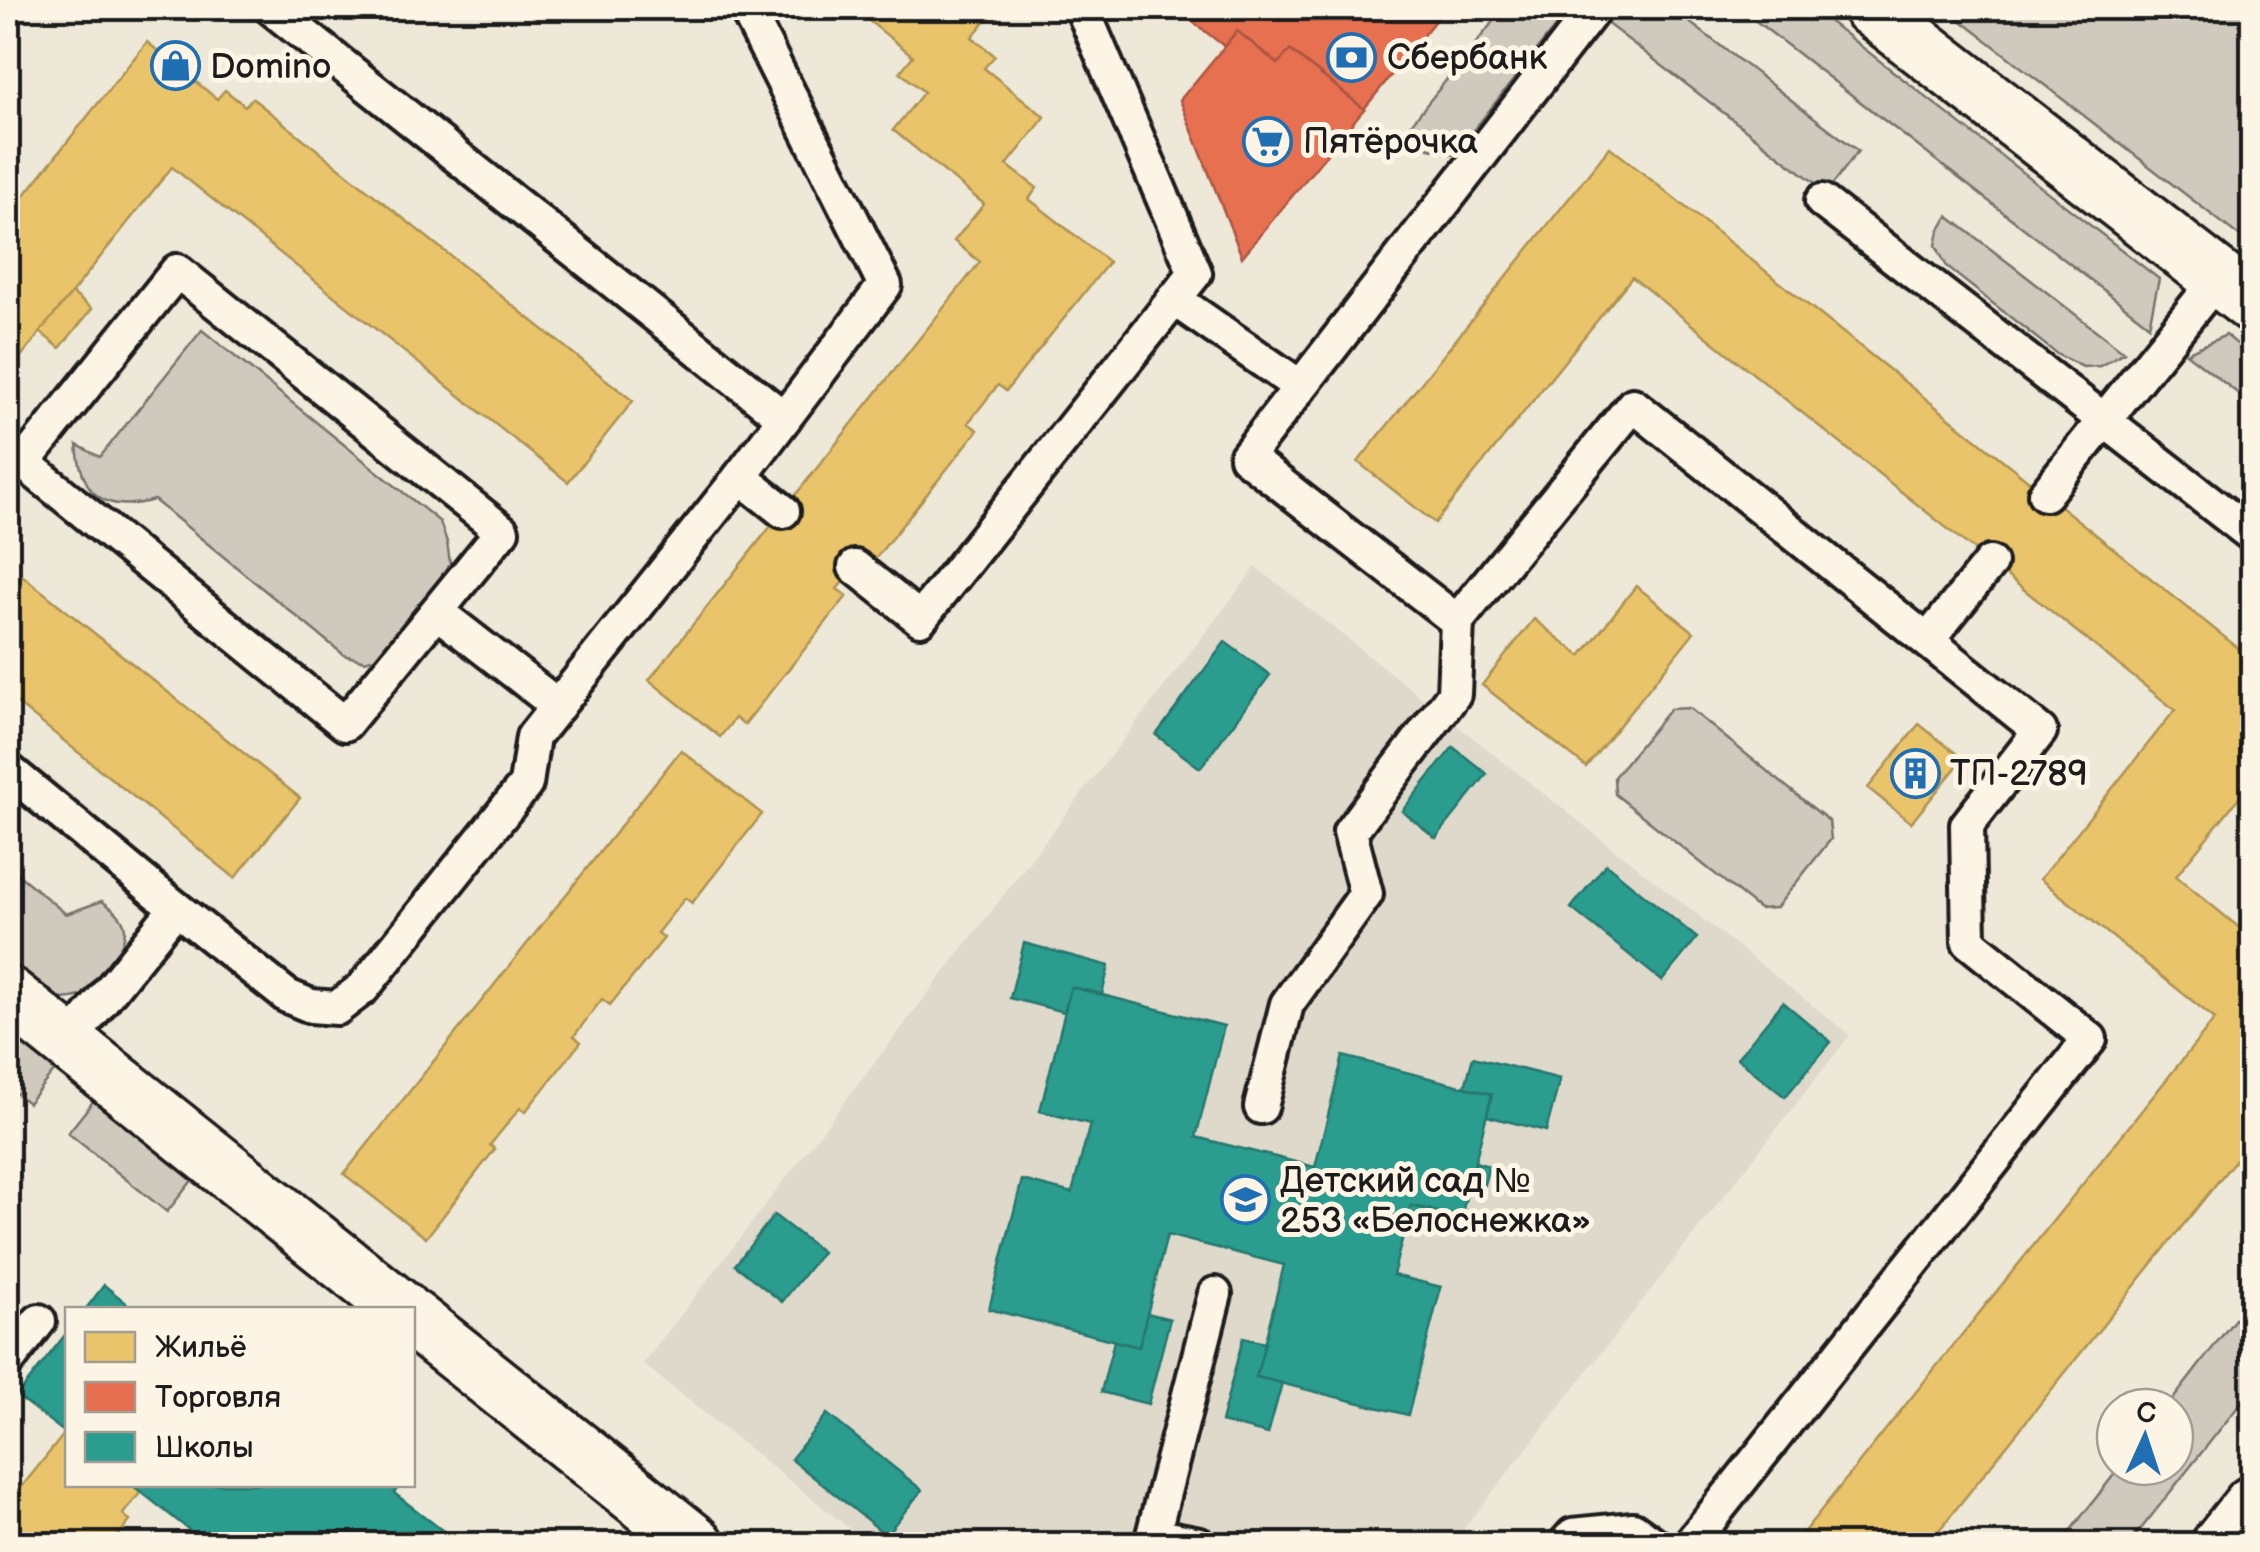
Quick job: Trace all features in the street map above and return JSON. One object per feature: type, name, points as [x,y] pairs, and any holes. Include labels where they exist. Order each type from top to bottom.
[{"type":"street","points":[[1871,8],[2236,291]]},
{"type":"street","points":[[8,994],[398,1307]]},
{"type":"street","points":[[415,1320],[696,1544]]},
{"type":"lane","points":[[272,8],[784,418]]},
{"type":"lane","points":[[8,770],[288,996],[311,1006],[338,1008],[364,988],[526,784],[534,737],[885,285],[746,8]]},
{"type":"lane","points":[[855,567],[920,619],[1194,272],[1082,8]]},
{"type":"lane","points":[[1456,621],[1246,457],[1595,8]]},
{"type":"lane","points":[[1822,201],[2252,534]]},
{"type":"lane","points":[[177,271],[502,531],[345,724],[16,456],[177,271]]},
{"type":"lane","points":[[2045,494],[2105,419],[2236,291]]},
{"type":"lane","points":[[1174,298],[1299,386]]},
{"type":"lane","points":[[1261,1106],[1288,1004],[1366,894],[1350,832],[1454,694],[1456,621],[1633,405],[2040,731],[1967,826],[1970,942],[2090,1039],[1690,1544]]},
{"type":"lane","points":[[740,476],[783,510]]},
{"type":"lane","points":[[1928,640],[1990,562]]},
{"type":"lane","points":[[437,612],[558,706]]},
{"type":"lane","points":[[68,1043],[176,908]]},
{"type":"lane","points":[[1199,1544],[1154,1535],[1215,1294]]},
{"type":"lane","points":[[8,1361],[39,1322]]},
{"type":"lane","points":[[1565,1544],[1573,1535],[1633,1529],[1654,1544]]},
{"type":"shaded area","points":[[1504,8],[1570,8],[1454,155],[1399,139]]},
{"type":"shaded area","points":[[1615,8],[1671,8],[1858,151],[1827,192],[1605,22]]},
{"type":"shaded area","points":[[1739,8],[1812,8],[2159,279],[2149,325]]},
{"type":"shaded area","points":[[1945,8],[2252,8],[2252,246]]},
{"type":"shaded area","points":[[1948,216],[2124,352],[2100,366],[2083,367],[2058,355],[1947,267],[1936,245]]},
{"type":"shaded area","points":[[202,330],[440,522],[451,570],[385,655],[365,661],[344,655],[154,500],[136,504],[109,502],[90,488],[79,462],[77,445],[100,457]]},
{"type":"shaded area","points":[[2226,335],[2252,356],[2252,391],[2240,395],[2186,353]]},
{"type":"shaded area","name":"Детский сад № 253 «Белоснежка»","points":[[1256,567],[1850,1035],[1452,1544],[869,1544],[643,1364]]},
{"type":"shaded area","points":[[1689,708],[1829,821],[1831,839],[1776,908],[1759,909],[1615,794],[1614,777],[1670,709]]},
{"type":"shaded area","points":[[8,866],[66,914],[102,901],[122,920],[125,932],[117,953],[103,975],[80,996],[56,999],[8,964]]},
{"type":"shaded area","points":[[8,1032],[55,1070],[28,1103],[8,1087]]},
{"type":"shaded area","points":[[95,1099],[194,1178],[167,1212],[68,1133]]},
{"type":"shaded area","points":[[2252,1297],[2252,1389],[2195,1461],[2195,1387],[2182,1387]]},
{"type":"shaded area","points":[[2104,1487],[2174,1487],[2129,1544],[2060,1544]]},
{"type":"building: Жильё","points":[[853,8],[996,8],[972,37],[995,56],[984,68],[1045,117],[1007,165],[1037,188],[1029,199],[1109,262],[1006,391],[998,385],[968,423],[978,430],[875,559],[867,552],[837,589],[847,596],[744,725],[735,718],[720,737],[649,680],[980,262],[954,241],[984,204],[893,130],[924,92],[900,72],[913,56]]},
{"type":"building: Жильё","points":[[147,42],[217,99],[225,90],[245,106],[252,98],[633,401],[568,482],[172,167],[8,373],[8,216]]},
{"type":"building: Жильё","points":[[1610,147],[2252,659],[2252,781],[2176,876],[2252,938],[2252,1139],[1928,1544],[1794,1544],[2215,1019],[2040,879],[2175,710],[1632,277],[1435,523],[1358,462]]},
{"type":"building: Жильё","points":[[72,293],[92,309],[60,348],[40,332]]},
{"type":"building: Жильё","points":[[8,564],[300,798],[235,878],[8,696]]},
{"type":"building: Жильё","points":[[1636,586],[1694,632],[1586,767],[1482,685],[1534,619],[1581,656]]},
{"type":"building: Жильё","name":"ТП-2789","points":[[1919,724],[1963,759],[1911,823],[1868,788]]},
{"type":"building: Жильё","points":[[681,750],[762,814],[692,903],[685,898],[657,933],[664,938],[610,1005],[602,999],[574,1036],[581,1042],[525,1112],[520,1108],[490,1145],[495,1149],[426,1238],[344,1174]]},
{"type":"building: Жильё","points":[[65,1433],[65,1487],[135,1487],[141,1492],[123,1514],[130,1521],[111,1544],[8,1544],[8,1504]]},
{"type":"building: Торговля","name":"Сбербанк","points":[[1175,8],[1445,8],[1364,109],[1290,50],[1278,64],[1237,31],[1224,46]]},
{"type":"building: Торговля","points":[[1237,31],[1278,64],[1290,50],[1364,109],[1242,257],[1180,100]]},
{"type":"building: Школы","points":[[1225,642],[1270,675],[1200,768],[1156,735]]},
{"type":"building: Школы","points":[[1453,747],[1487,774],[1436,838],[1402,811]]},
{"type":"building: Школы","points":[[1606,864],[1697,938],[1662,981],[1571,908]]},
{"type":"building: Школы","points":[[1024,943],[1109,966],[1102,994],[1071,987],[1064,1012],[1010,998]]},
{"type":"building: Школы","points":[[1071,987],[1224,1026],[1196,1137],[1315,1167],[1343,1056],[1492,1094],[1461,1217],[1411,1206],[1405,1228],[1393,1275],[1441,1287],[1408,1415],[1256,1377],[1284,1265],[1167,1235],[1139,1347],[989,1309],[1022,1180],[1072,1193],[1090,1124],[1040,1111]]},
{"type":"building: Школы","points":[[1783,1002],[1831,1042],[1785,1097],[1737,1058]]},
{"type":"building: Школы","points":[[1473,1057],[1560,1079],[1546,1131],[1487,1116],[1492,1094],[1465,1087]]},
{"type":"building: Школы","points":[[1475,1162],[1489,1166],[1481,1195],[1468,1192]]},
{"type":"building: Школы","points":[[1411,1206],[1431,1210],[1423,1233],[1405,1228]]},
{"type":"building: Школы","points":[[774,1215],[822,1252],[782,1302],[735,1265]]},
{"type":"building: Школы","points":[[104,1285],[131,1307],[87,1307]]},
{"type":"building: Школы","points":[[1147,1313],[1170,1319],[1148,1404],[1101,1392],[1114,1341],[1139,1347]]},
{"type":"building: Школы","points":[[65,1335],[65,1433],[17,1396]]},
{"type":"building: Школы","points":[[1243,1338],[1265,1343],[1256,1377],[1282,1383],[1268,1434],[1221,1422]]},
{"type":"building: Школы","points":[[827,1414],[922,1490],[886,1535],[791,1459]]},
{"type":"building: Школы","points":[[135,1487],[399,1487],[394,1493],[460,1544],[207,1544]]},
{"type":"place","name":"Сбербанк","points":[[1352,57]]},
{"type":"place","name":"Domino","points":[[175,66]]},
{"type":"place","name":"Пятёрочка","points":[[1268,141]]},
{"type":"place","name":"ТП-2789","points":[[1915,773]]},
{"type":"place","name":"Детский сад № 253 «Белоснежка»","points":[[1245,1200]]}]
